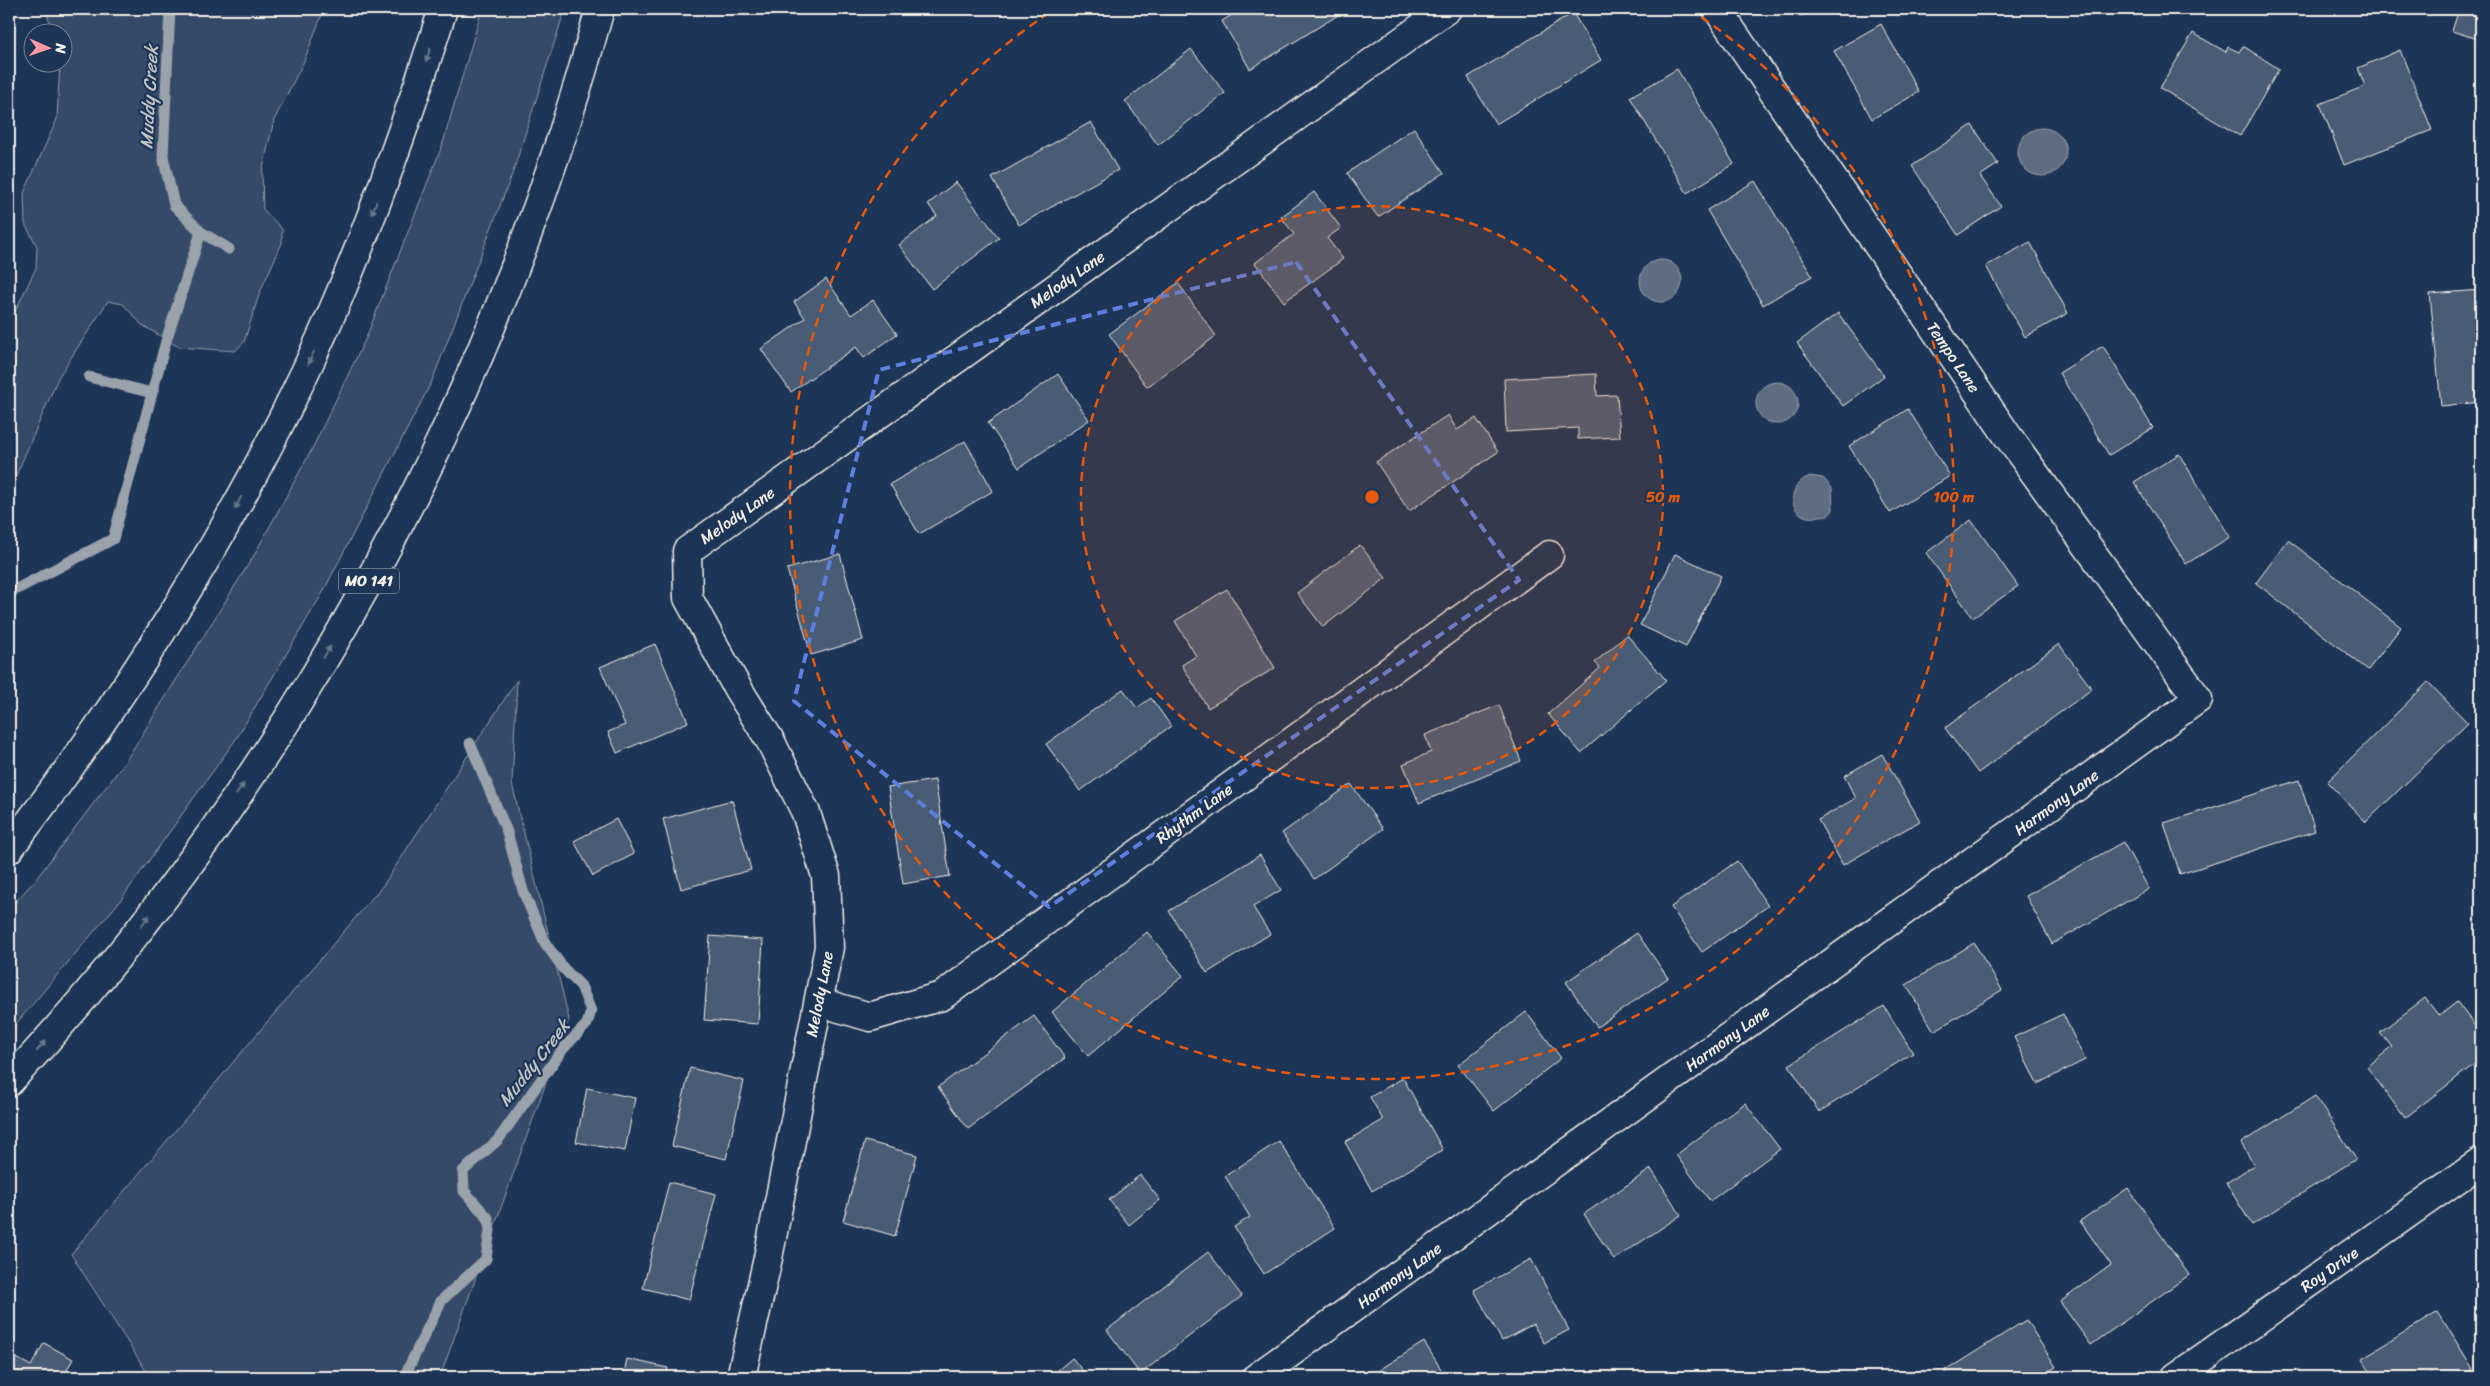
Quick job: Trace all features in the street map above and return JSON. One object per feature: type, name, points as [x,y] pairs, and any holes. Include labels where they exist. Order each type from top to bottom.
[{"type":"main road","points":[[9,849],[69,771],[150,652],[225,527],[287,409],[350,272],[402,137],[443,9]]},
{"type":"main road","name":"MO 141","points":[[9,1082],[123,949],[211,833],[290,714],[363,591],[428,467],[488,333],[539,201],[585,63],[600,9]]},
{"type":"main road","name":"Melody Lane","points":[[741,1377],[768,1258],[829,947],[826,876],[806,813],[771,742],[738,689],[688,598],[687,550],[1447,9]]},
{"type":"main road","name":"Tempo Lane","points":[[1717,9],[2007,435],[2198,699]]},
{"type":"main road","name":"Rhythm Lane","points":[[818,1002],[870,1017],[942,996],[1549,555]]},
{"type":"main road","name":"Harmony Lane","points":[[1257,1377],[2198,699]]},
{"type":"main road","name":"Roy Drive","points":[[2176,1377],[2481,1162]]},
{"type":"highlighted area","points":[[1296,262],[1519,580],[1049,907],[794,701],[879,370]]},
{"type":"shaded area","points":[[46,9],[322,9],[321,17],[304,61],[274,120],[262,172],[263,209],[282,229],[282,243],[260,292],[244,342],[235,351],[179,347],[142,325],[123,304],[108,301],[59,376],[9,492],[9,324],[36,268],[37,246],[25,224],[24,193],[57,119],[60,72],[72,72],[72,22],[49,22]]},
{"type":"shaded area","points":[[482,9],[565,9],[513,172],[432,381],[322,594],[236,739],[120,901],[9,1032],[9,909],[36,879],[125,762],[253,557],[311,451],[366,338],[442,146]]},
{"type":"shaded area","points":[[2037,128],[2047,128],[2059,135],[2066,147],[2066,157],[2059,169],[2047,176],[2037,176],[2029,172],[2022,165],[2018,157],[2018,147],[2022,139],[2029,132]]},
{"type":"shaded area","points":[[1657,260],[1665,260],[1676,266],[1682,281],[1676,296],[1665,302],[1657,302],[1646,296],[1640,285],[1640,277],[1646,266]]},
{"type":"shaded area","points":[[1773,382],[1781,382],[1792,388],[1798,403],[1792,418],[1781,424],[1773,424],[1762,418],[1756,407],[1756,399],[1762,388]]},
{"type":"shaded area","points":[[1810,476],[1823,478],[1832,488],[1833,510],[1828,516],[1807,517],[1798,512],[1794,506],[1793,494],[1795,489],[1799,483]]},
{"type":"shaded area","points":[[517,680],[512,784],[569,1019],[440,1377],[150,1377],[71,1254],[384,884]]},
{"type":"building","points":[[1242,9],[1348,9],[1250,69],[1222,21]]},
{"type":"building","points":[[1797,9],[1814,9],[1801,16]]},
{"type":"building","points":[[2459,9],[2481,9],[2481,40],[2452,31]]},
{"type":"building","points":[[1573,13],[1601,60],[1496,124],[1468,77]]},
{"type":"building","points":[[1881,24],[1919,92],[1872,119],[1834,51]]},
{"type":"building","points":[[2193,33],[2226,52],[2228,47],[2239,52],[2243,46],[2279,69],[2240,136],[2160,88]]},
{"type":"building","points":[[1191,49],[1225,93],[1158,145],[1125,101]]},
{"type":"building","points":[[2400,50],[2432,130],[2344,165],[2320,104],[2365,86],[2358,68]]},
{"type":"building","points":[[1677,69],[1734,164],[1687,193],[1630,97]]},
{"type":"building","points":[[1091,122],[1118,170],[1019,225],[992,178]]},
{"type":"building","points":[[1972,125],[1998,164],[1980,176],[2001,206],[1958,235],[1912,166]]},
{"type":"building","points":[[1414,128],[1444,173],[1378,217],[1347,173]]},
{"type":"building","points":[[1755,181],[1812,276],[1763,305],[1707,210]]},
{"type":"building","points":[[956,182],[999,238],[932,289],[899,245],[937,216],[928,204]]},
{"type":"building","points":[[1314,192],[1341,228],[1327,238],[1343,259],[1284,302],[1255,263],[1294,234],[1281,217]]},
{"type":"building","points":[[2030,242],[2068,313],[2025,337],[1986,266]]},
{"type":"building","points":[[826,279],[851,315],[873,300],[897,334],[864,358],[856,347],[791,392],[761,349],[805,318],[794,302]]},
{"type":"building","points":[[1178,283],[1216,336],[1147,387],[1109,334]]},
{"type":"building","points":[[2481,290],[2481,402],[2441,406],[2430,294]]},
{"type":"building","points":[[1838,313],[1884,376],[1843,406],[1797,343]]},
{"type":"building","points":[[2103,346],[2153,428],[2109,455],[2059,373]]},
{"type":"building","points":[[1058,374],[1089,420],[1019,468],[988,423]]},
{"type":"building","points":[[1596,374],[1597,396],[1617,395],[1620,437],[1578,439],[1578,428],[1506,432],[1504,379]]},
{"type":"building","points":[[1908,409],[1950,476],[1890,513],[1849,446]]},
{"type":"building","points":[[1448,415],[1457,430],[1476,418],[1498,452],[1409,511],[1376,462]]},
{"type":"building","points":[[965,441],[993,491],[919,534],[890,484]]},
{"type":"building","points":[[2179,454],[2230,537],[2186,564],[2134,482]]},
{"type":"building","points":[[1971,520],[2018,586],[1973,618],[1926,553]]},
{"type":"building","points":[[2288,540],[2401,627],[2368,670],[2256,583]]},
{"type":"building","points":[[1360,545],[1386,578],[1323,627],[1297,593]]},
{"type":"building","points":[[840,554],[863,640],[811,655],[787,569]]},
{"type":"building","points":[[1675,554],[1721,576],[1686,647],[1640,625]]},
{"type":"building","points":[[1227,589],[1275,668],[1208,708],[1182,665],[1196,656],[1175,621]]},
{"type":"building","points":[[1627,635],[1666,680],[1581,753],[1548,714],[1600,668],[1595,662]]},
{"type":"building","points":[[655,644],[688,722],[617,753],[608,732],[625,725],[600,667]]},
{"type":"building","points":[[2059,644],[2092,689],[1978,773],[1945,728]]},
{"type":"building","points":[[2428,682],[2468,723],[2366,822],[2327,782]]},
{"type":"building","points":[[1123,689],[1137,708],[1151,698],[1171,726],[1080,791],[1046,744]]},
{"type":"building","points":[[1499,705],[1521,761],[1419,803],[1403,764],[1431,752],[1425,735]]},
{"type":"building","points":[[1882,754],[1920,821],[1843,865],[1818,820],[1856,798],[1844,776]]},
{"type":"building","points":[[935,780],[950,876],[903,884],[888,787]]},
{"type":"building","points":[[2299,780],[2315,831],[2180,874],[2164,823]]},
{"type":"building","points":[[1351,784],[1383,829],[1314,879],[1282,833]]},
{"type":"building","points":[[732,800],[751,870],[681,889],[663,819]]},
{"type":"building","points":[[616,819],[634,854],[593,876],[574,841]]},
{"type":"building","points":[[2123,842],[2149,889],[2052,944],[2026,896]]},
{"type":"building","points":[[1260,855],[1281,890],[1253,907],[1270,934],[1207,973],[1169,911]]},
{"type":"building","points":[[1737,861],[1768,906],[1702,952],[1671,907]]},
{"type":"building","points":[[1147,932],[1183,976],[1088,1056],[1052,1012]]},
{"type":"building","points":[[1637,933],[1668,978],[1597,1027],[1566,982]]},
{"type":"building","points":[[710,936],[763,940],[758,1024],[704,1020]]},
{"type":"building","points":[[1974,943],[2002,990],[1934,1031],[1906,985]]},
{"type":"building","points":[[2425,998],[2439,1016],[2457,1002],[2481,1034],[2481,1059],[2405,1118],[2367,1067],[2392,1047],[2380,1032]]},
{"type":"building","points":[[1884,1006],[1913,1053],[1819,1112],[1789,1065]]},
{"type":"building","points":[[1526,1012],[1561,1058],[1494,1111],[1458,1065]]},
{"type":"building","points":[[2063,1014],[2085,1060],[2037,1084],[2014,1037]]},
{"type":"building","points":[[1034,1016],[1065,1058],[968,1129],[938,1087]]},
{"type":"building","points":[[690,1068],[744,1081],[726,1159],[672,1146]]},
{"type":"building","points":[[1403,1078],[1443,1150],[1372,1191],[1345,1142],[1383,1120],[1370,1097]]},
{"type":"building","points":[[587,1088],[635,1098],[625,1151],[576,1142]]},
{"type":"building","points":[[2315,1096],[2356,1159],[2252,1225],[2226,1183],[2254,1165],[2241,1143]]},
{"type":"building","points":[[1745,1103],[1780,1149],[1710,1201],[1676,1155]]},
{"type":"building","points":[[865,1141],[917,1155],[895,1236],[843,1221]]},
{"type":"building","points":[[1279,1141],[1335,1228],[1264,1274],[1234,1227],[1250,1217],[1225,1176]]},
{"type":"building","points":[[1651,1169],[1681,1215],[1614,1260],[1584,1214]]},
{"type":"building","points":[[1140,1175],[1160,1200],[1129,1225],[1109,1200]]},
{"type":"building","points":[[669,1182],[716,1194],[689,1300],[643,1288]]},
{"type":"building","points":[[2128,1188],[2189,1275],[2091,1345],[2060,1302],[2111,1265],[2080,1221]]},
{"type":"building","points":[[1208,1252],[1242,1296],[1140,1374],[1107,1330]]},
{"type":"building","points":[[1531,1259],[1569,1330],[1544,1343],[1533,1324],[1502,1341],[1474,1290]]},
{"type":"building","points":[[2438,1312],[2473,1369],[2460,1377],[2434,1377],[2432,1373],[2426,1377],[2373,1377],[2362,1358]]},
{"type":"building","points":[[2026,1320],[2056,1367],[2039,1377],[1949,1377],[1945,1371]]},
{"type":"building","points":[[1424,1342],[1446,1377],[1368,1377]]},
{"type":"building","points":[[44,1343],[73,1359],[63,1377],[9,1377],[9,1354],[31,1366]]},
{"type":"building","points":[[1072,1358],[1088,1377],[1050,1377]]},
{"type":"building","points":[[627,1359],[668,1368],[666,1377],[623,1377]]},
{"type":"waterway","name":"Muddy Creek","points":[[170,9],[163,156],[174,205],[201,232],[229,249]]},
{"type":"waterway","points":[[9,593],[113,539],[166,341],[201,232]]},
{"type":"waterway","points":[[89,377],[152,393]]},
{"type":"waterway","name":"Muddy Creek","points":[[404,1377],[441,1301],[486,1259],[490,1230],[488,1218],[464,1191],[463,1171],[498,1140],[563,1049],[587,1024],[591,1011],[581,986],[564,969],[545,943],[523,891],[507,832],[470,743]]}]
